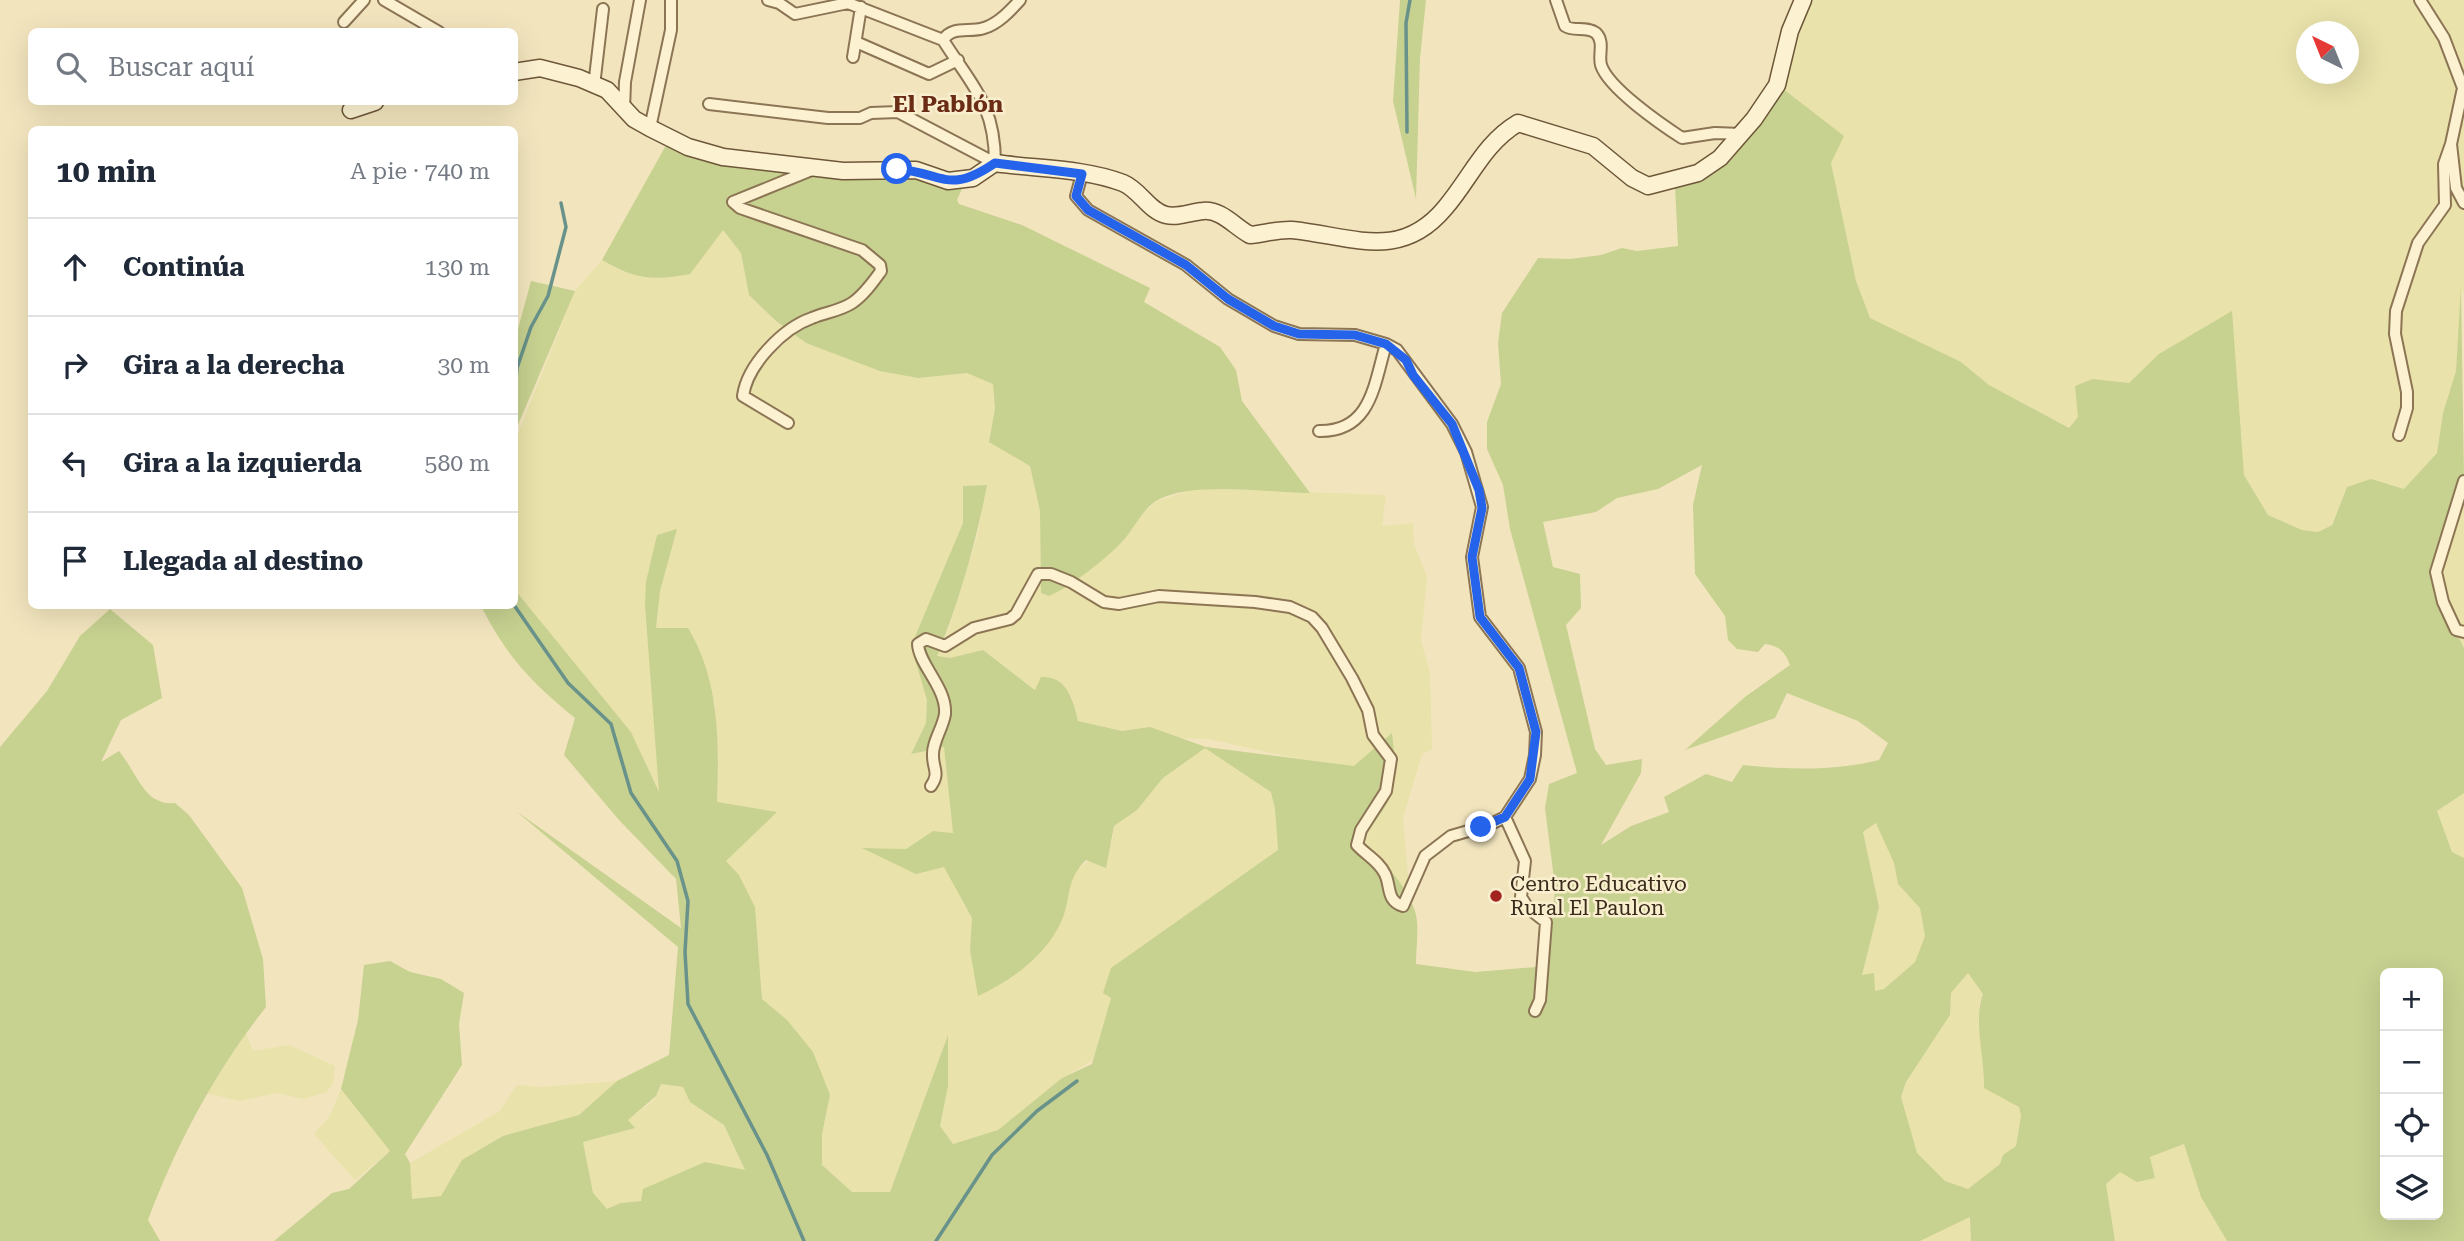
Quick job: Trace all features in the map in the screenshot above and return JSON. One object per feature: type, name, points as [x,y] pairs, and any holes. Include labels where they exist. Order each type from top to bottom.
[{"type":"street","points":[[344,22],[364,0]]},
{"type":"street","points":[[384,0],[432,28]]},
{"type":"street","points":[[624,110],[625,82],[640,0]]},
{"type":"street","points":[[650,128],[671,30],[671,0]]},
{"type":"street","points":[[768,0],[779,3],[795,14],[841,4],[861,7],[943,40],[982,96],[995,136],[995,163]]},
{"type":"street","points":[[943,40],[952,31],[984,29],[1000,19],[1020,0]]},
{"type":"street","points":[[1556,0],[1565,26],[1594,32],[1600,39],[1600,64],[1608,78],[1656,122],[1682,138],[1715,133],[1742,134]]},
{"type":"street","points":[[709,104],[828,118],[860,118],[871,113],[898,112],[995,163],[1105,177],[1137,189],[1157,211],[1167,216],[1205,210],[1222,215],[1250,235],[1289,230],[1364,242],[1384,241],[1409,237],[1430,226],[1473,172],[1487,148],[1500,134],[1518,123],[1540,127],[1593,146],[1632,178],[1648,186],[1698,173],[1720,158],[1742,134],[1777,85],[1790,31],[1802,0]]},
{"type":"street","points":[[2399,435],[2407,408],[2407,392],[2395,334],[2396,311],[2418,243],[2445,205],[2444,164],[2463,88],[2444,38],[2420,0]]},
{"type":"street","points":[[853,57],[861,7]]},
{"type":"street","points":[[594,86],[603,9]]},
{"type":"street","points":[[856,42],[929,74],[958,60]]},
{"type":"street","points":[[518,71],[540,68],[557,70],[607,90],[624,110],[650,128],[688,147],[723,157],[869,172],[916,170],[948,181],[973,178],[995,163]]},
{"type":"street","points":[[351,110],[366,105]]},
{"type":"street","points":[[2451,144],[2456,188],[2464,203]]},
{"type":"street","points":[[788,423],[743,396],[750,374],[768,350],[790,331],[811,318],[840,309],[861,296],[881,271],[880,265],[862,250],[761,216],[735,206],[733,202],[817,168]]},
{"type":"street","points":[[931,786],[937,778],[933,757],[945,714],[937,685],[918,651],[918,643],[926,639],[944,646],[952,644],[974,628],[1010,619],[1016,614],[1038,574],[1051,574],[1104,603],[1119,604],[1159,596],[1255,602],[1290,607],[1312,617],[1322,628],[1352,678],[1368,709],[1373,735],[1391,759],[1386,792],[1361,830],[1357,845],[1385,874],[1390,898],[1398,905],[1403,906],[1407,899],[1425,856],[1451,836],[1489,825],[1505,817],[1530,779],[1536,732],[1519,668],[1480,617],[1472,557],[1482,508],[1479,490],[1452,424],[1413,375],[1406,360],[1386,344],[1355,335],[1299,334],[1274,326],[1228,299],[1186,265],[1088,210],[1076,196],[1082,174]]},
{"type":"street","points":[[1319,430],[1344,429],[1362,414],[1386,344]]},
{"type":"street","points":[[2464,481],[2436,572],[2450,621],[2456,631],[2464,632]]},
{"type":"street","points":[[1505,817],[1525,860],[1521,897],[1528,908],[1546,922],[1540,1000],[1535,1012]]},
{"type":"shaded area","points":[[1811,0],[2464,0],[2464,295],[2462,288],[2456,371],[2443,413],[2437,453],[2404,489],[2390,484],[2347,487],[2331,525],[2318,532],[2302,530],[2268,515],[2244,475],[2238,404],[2159,354],[2129,383],[2093,379],[2078,417],[2069,428],[1989,385],[1961,362],[1870,318],[1856,281],[1831,163],[1778,85],[1791,60]]},
{"type":"shaded area","points":[[723,230],[741,253],[749,295],[776,321],[806,343],[918,378],[967,373],[994,384],[995,408],[989,441],[1030,466],[1040,511],[1041,593],[1049,596],[1123,542],[1140,516],[1157,501],[1198,488],[1386,495],[1382,526],[1413,523],[1414,544],[1427,577],[1421,640],[1430,673],[1432,749],[1422,754],[1403,818],[1410,899],[1363,848],[1372,825],[1354,766],[1289,757],[1209,739],[1173,738],[1150,727],[1122,731],[1078,721],[1072,697],[1064,685],[1036,690],[983,650],[950,658],[936,656],[948,632],[978,534],[986,485],[963,486],[963,523],[911,646],[927,700],[926,723],[911,753],[944,747],[953,833],[933,831],[906,849],[864,848],[944,866],[972,918],[970,950],[1062,920],[1072,874],[1112,842],[1114,826],[1137,810],[1163,778],[1206,747],[1271,792],[1278,851],[1111,968],[1111,998],[1093,1060],[1062,1078],[998,1130],[952,1144],[940,1126],[948,1086],[947,1037],[890,1192],[852,1192],[822,1165],[822,1134],[830,1095],[787,1020],[762,999],[755,907],[739,875],[726,861],[777,812],[717,802],[715,702],[656,628],[660,591],[677,530],[657,535],[645,605],[660,794],[631,732],[518,594],[518,434],[575,291],[602,260],[623,272]]},
{"type":"shaded area","points":[[2464,481],[2464,648],[2450,621],[2436,572]]},
{"type":"shaded area","points":[[2464,793],[2464,858],[2452,852],[2437,811]]},
{"type":"shaded area","points":[[1877,823],[1894,863],[1898,884],[1920,908],[1925,936],[1915,962],[1884,989],[1875,991],[1862,976],[1879,907],[1863,832]]},
{"type":"shaded area","points":[[1968,973],[1983,994],[1979,1004],[1984,1071],[2019,1107],[2021,1116],[2016,1146],[2003,1155],[2000,1164],[1968,1189],[1945,1181],[1916,1153],[1901,1097],[1906,1082],[1950,1015],[1951,993]]},
{"type":"shaded area","points":[[246,1033],[253,1051],[289,1045],[335,1066],[333,1083],[327,1092],[304,1099],[277,1093],[239,1101],[207,1093]]},
{"type":"shaded area","points":[[617,1081],[579,1115],[503,1136],[462,1160],[441,1196],[412,1199],[410,1163],[500,1111],[517,1085],[541,1087]]},
{"type":"shaded area","points":[[661,1084],[683,1087],[690,1102],[724,1125],[745,1170],[607,1210],[593,1193],[583,1142],[635,1128],[628,1120],[654,1100]]},
{"type":"shaded area","points":[[341,1089],[390,1151],[355,1180],[314,1134],[330,1116]]},
{"type":"shaded area","points":[[2184,1144],[2201,1197],[2227,1241],[2115,1241],[2106,1184],[2120,1171],[2155,1178],[2150,1157]]},
{"type":"shaded area","points":[[1971,1217],[1971,1241],[1920,1241]]},
{"type":"green space","points":[[1400,0],[1426,0],[1420,58],[1416,199],[1393,101]]},
{"type":"green space","points":[[1778,85],[1844,136],[1831,163],[1856,281],[1870,318],[1961,362],[1989,385],[2069,428],[2078,417],[2075,386],[2093,379],[2129,383],[2159,354],[2232,311],[2244,475],[2268,515],[2302,530],[2318,532],[2332,525],[2347,487],[2371,479],[2404,489],[2437,453],[2443,413],[2456,371],[2461,286],[2464,481],[2436,572],[2450,621],[2464,648],[2464,793],[2437,811],[2452,852],[2464,858],[2464,1241],[2227,1241],[2201,1197],[2184,1144],[2150,1157],[2155,1178],[2137,1182],[2120,1172],[2106,1184],[2115,1241],[1971,1241],[1970,1217],[1920,1241],[274,1241],[332,1193],[349,1189],[390,1151],[341,1089],[358,1020],[364,965],[390,961],[410,972],[441,979],[464,993],[459,1024],[462,1065],[405,1154],[410,1163],[412,1199],[441,1196],[462,1160],[503,1136],[579,1115],[617,1081],[669,1055],[678,947],[516,811],[681,928],[676,879],[619,820],[564,755],[575,718],[521,668],[500,640],[483,609],[518,609],[518,594],[631,732],[659,792],[645,605],[646,582],[657,535],[677,529],[660,591],[656,628],[688,628],[699,648],[712,691],[715,712],[717,802],[777,812],[726,861],[739,875],[755,907],[762,999],[787,1020],[813,1052],[830,1095],[822,1134],[822,1165],[852,1192],[890,1192],[948,1035],[948,1086],[940,1126],[953,1144],[998,1130],[1062,1078],[1092,1064],[1111,998],[1103,993],[1111,968],[1278,850],[1271,792],[1205,748],[1163,778],[1137,810],[1114,826],[1106,868],[1086,860],[1079,868],[1072,882],[1062,920],[1037,956],[1027,966],[978,996],[970,950],[972,918],[944,867],[916,874],[862,848],[906,849],[933,831],[953,833],[944,747],[911,754],[926,723],[927,700],[911,646],[963,523],[963,486],[987,485],[966,572],[937,656],[950,658],[983,650],[1035,690],[1041,677],[1057,680],[1071,697],[1078,721],[1122,731],[1150,727],[1206,747],[1354,766],[1392,733],[1393,787],[1388,801],[1368,833],[1363,848],[1380,860],[1395,877],[1413,905],[1417,927],[1416,964],[1475,972],[1549,966],[1555,887],[1545,808],[1549,784],[1577,773],[1510,529],[1503,485],[1487,449],[1487,422],[1501,384],[1498,343],[1502,313],[1538,258],[1570,259],[1601,255],[1622,248],[1637,251],[1678,246],[1675,186],[1699,175]],"holes":[[[1702,465],[1693,505],[1695,574],[1725,616],[1728,640],[1737,649],[1758,652],[1765,644],[1775,646],[1781,650],[1790,665],[1745,697],[1685,750],[1775,718],[1787,693],[1858,721],[1888,743],[1879,760],[1862,764],[1812,768],[1743,765],[1732,782],[1706,774],[1664,797],[1669,812],[1631,826],[1601,845],[1641,773],[1642,759],[1606,765],[1595,749],[1566,625],[1581,608],[1580,574],[1553,567],[1543,522],[1596,512],[1617,498],[1658,489]],[[1876,823],[1894,863],[1898,884],[1920,908],[1925,936],[1915,962],[1884,989],[1875,991],[1874,973],[1862,975],[1879,907],[1863,832]],[[1968,973],[1983,994],[1979,1028],[1984,1088],[2019,1107],[2021,1116],[2016,1146],[2003,1155],[2000,1164],[1968,1189],[1945,1181],[1917,1153],[1901,1097],[1906,1082],[1950,1015],[1951,993]],[[661,1084],[683,1087],[690,1102],[724,1125],[745,1170],[705,1162],[643,1189],[641,1201],[621,1203],[607,1209],[593,1193],[583,1142],[635,1128],[628,1120],[656,1096]]]},
{"type":"green space","points":[[677,140],[707,148],[965,182],[957,200],[959,204],[1022,225],[1150,288],[1144,302],[1220,347],[1236,370],[1242,401],[1310,493],[1209,489],[1171,495],[1151,505],[1122,542],[1087,572],[1049,596],[1041,593],[1040,511],[1030,466],[989,442],[995,408],[993,384],[967,373],[918,378],[880,371],[806,343],[776,321],[749,295],[741,253],[723,230],[690,274],[644,277],[602,260],[665,147]]},
{"type":"green space","points":[[531,281],[575,291],[518,425],[518,329]]},
{"type":"green space","points":[[110,609],[153,645],[162,698],[121,720],[101,762],[119,751],[149,794],[164,803],[175,803],[189,815],[242,888],[263,959],[266,1007],[214,1083],[172,1163],[148,1220],[160,1241],[0,1241],[0,747],[47,691],[80,636]]},
{"type":"waterway","points":[[1407,132],[1406,23],[1410,0]]},
{"type":"waterway","points":[[518,365],[531,327],[548,296],[566,227],[561,203]]},
{"type":"waterway","points":[[517,609],[568,683],[611,724],[631,793],[677,861],[688,901],[685,952],[688,1004],[767,1155],[804,1241]]},
{"type":"waterway","points":[[936,1241],[992,1155],[1037,1111],[1077,1081]]},
{"type":"place","name":"Centro Educativo Rural El Paulon","points":[[1496,896]]},
{"type":"district","name":"El Pablón","points":[[948,104]]},
{"type":"route","points":[[897,169],[916,170],[948,181],[973,178],[995,163],[1082,174],[1076,196],[1088,210],[1186,265],[1242,308],[1287,332],[1355,335],[1381,342],[1397,350],[1406,360],[1413,375],[1452,424],[1466,452],[1482,508],[1472,557],[1480,617],[1484,625],[1506,647],[1519,668],[1536,732],[1530,779],[1505,817],[1481,827]]}]
